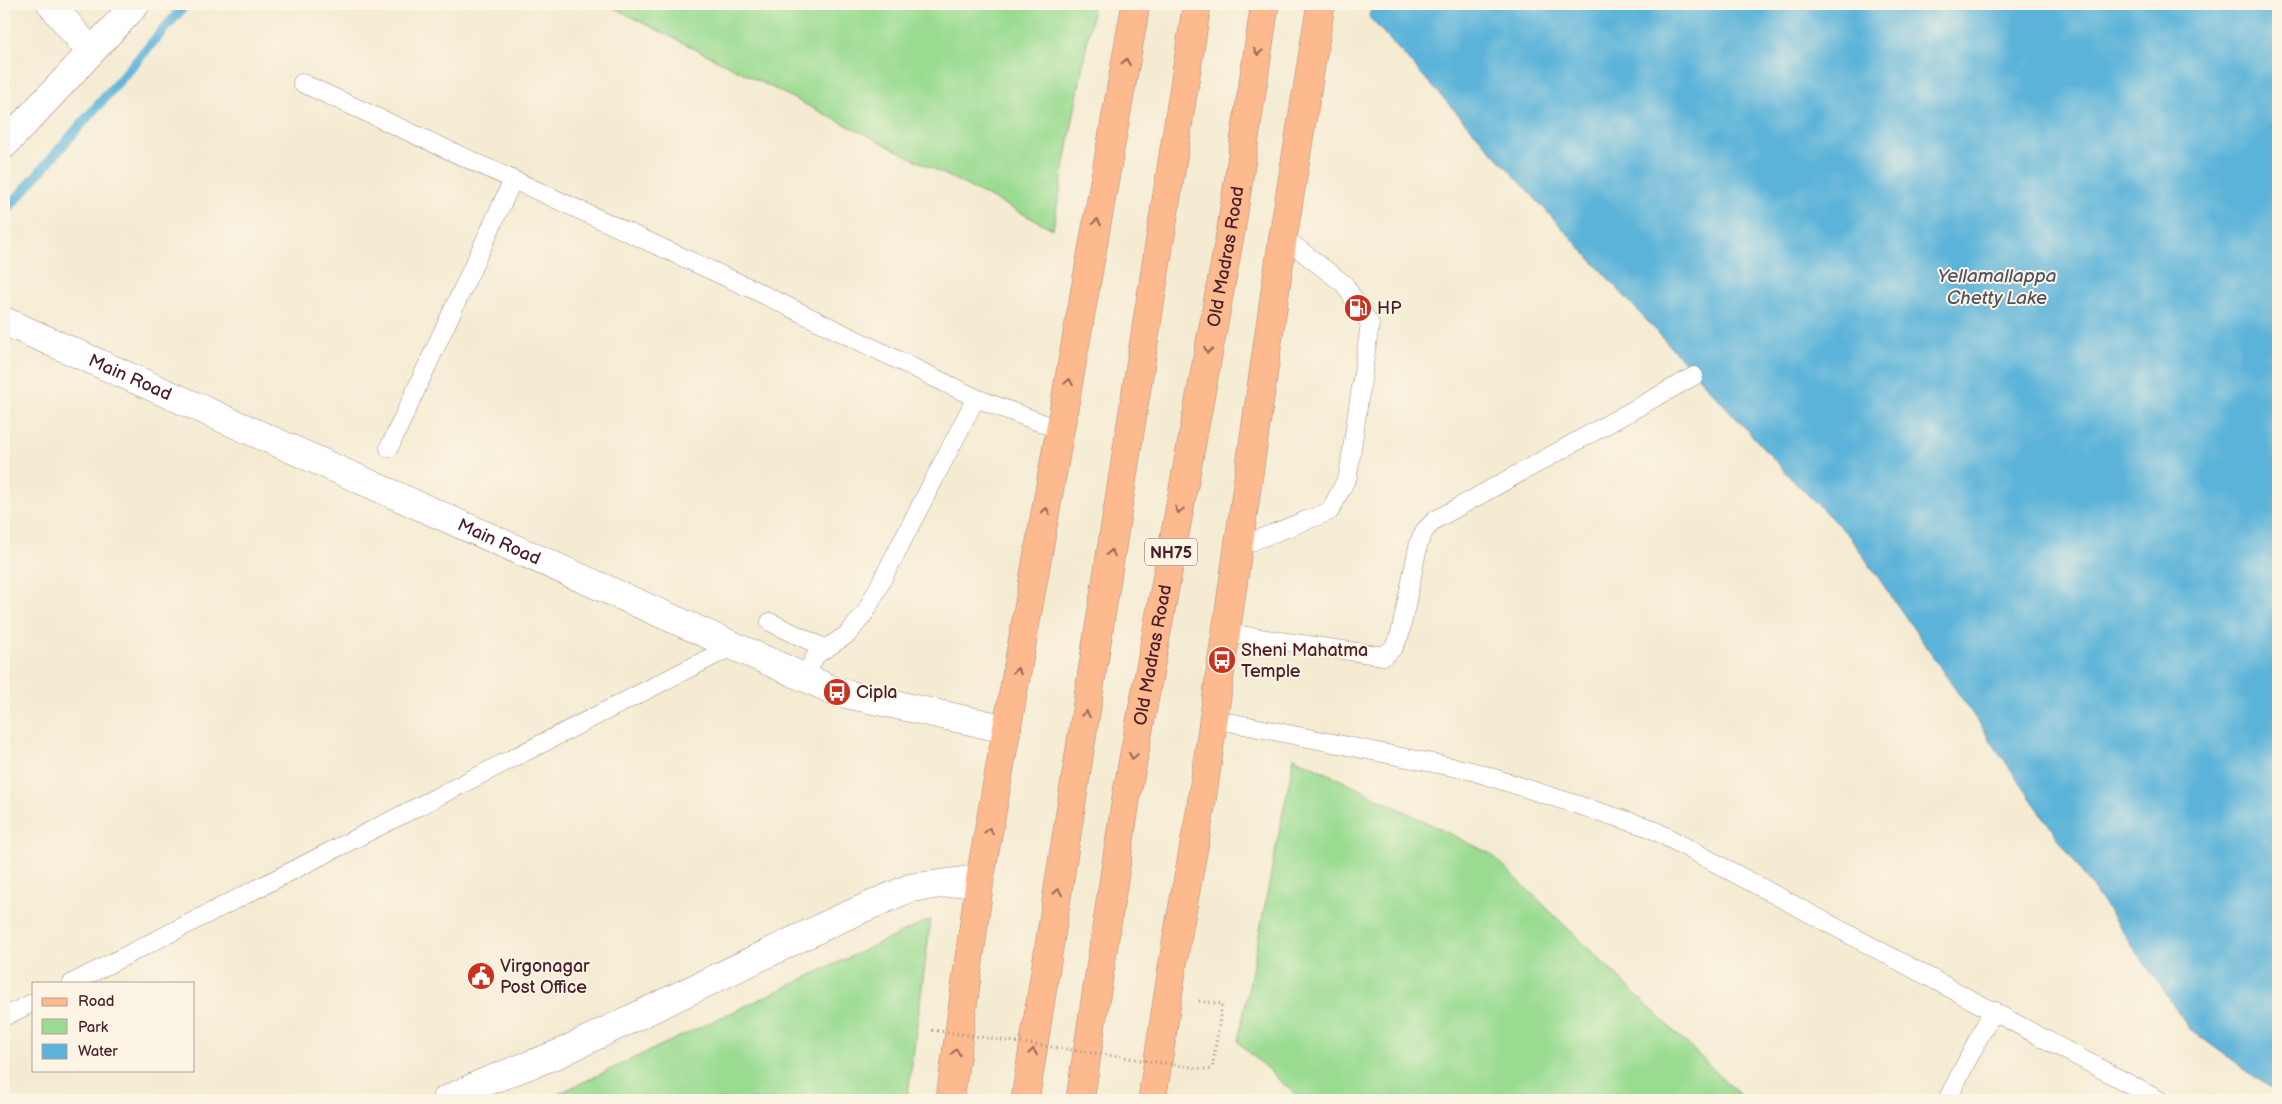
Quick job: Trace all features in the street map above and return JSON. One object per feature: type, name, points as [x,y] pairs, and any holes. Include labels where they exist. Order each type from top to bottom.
[{"type":"main road","points":[[950,1100],[980,878],[1136,4]]},
{"type":"main road","points":[[1025,1100],[1198,4]]},
{"type":"main road","name":"Old Madras Road","points":[[1080,1100],[1127,793],[1231,230],[1265,4]]},
{"type":"main road","points":[[1152,1100],[1214,719],[1283,237],[1321,4]]},
{"type":"street","points":[[51,4],[91,52]]},
{"type":"street","points":[[4,145],[136,4]]},
{"type":"street","name":"Main Road","points":[[4,321],[837,692],[1007,729]]},
{"type":"street","points":[[446,1100],[485,1082],[558,1054],[819,928],[910,888],[980,878]]},
{"type":"lane","points":[[302,83],[752,289],[976,398],[1060,430]]},
{"type":"lane","points":[[389,448],[513,180]]},
{"type":"lane","points":[[1238,547],[1330,511],[1348,476],[1370,324],[1344,284],[1283,237]]},
{"type":"lane","points":[[1226,633],[1384,656],[1394,647],[1400,634],[1420,542],[1425,530],[1435,520],[1694,376]]},
{"type":"lane","points":[[804,678],[816,655],[848,634],[865,613],[976,398]]},
{"type":"lane","points":[[770,622],[826,648]]},
{"type":"lane","points":[[74,982],[733,646]]},
{"type":"lane","points":[[1214,719],[1472,770],[1650,828],[1994,1010],[2150,1098]]},
{"type":"lane","points":[[4,1018],[32,1003]]},
{"type":"lane","points":[[1947,1100],[1994,1010]]},
{"type":"path","points":[[932,1030],[1212,1070],[1222,1004]]},
{"type":"green space","points":[[606,4],[1094,4],[1053,229]]},
{"type":"green space","points":[[1294,757],[1491,854],[1745,1100],[1301,1100],[1238,1042]]},
{"type":"green space","points":[[931,919],[907,1100],[544,1100],[562,1092]]},
{"type":"water","name":"Yellamallappa Chetty Lake","points":[[1372,4],[2278,4],[2278,1094],[2190,1029],[1851,538],[1791,478],[1369,17]]},
{"type":"waterway","points":[[4,213],[186,4]]},
{"type":"place","name":"HP","points":[[1358,308]]},
{"type":"place","name":"Sheni Mahatma Temple","points":[[1222,660]]},
{"type":"place","name":"Cipla","points":[[837,692]]},
{"type":"place","name":"Virgonagar Post Office","points":[[481,976]]}]
